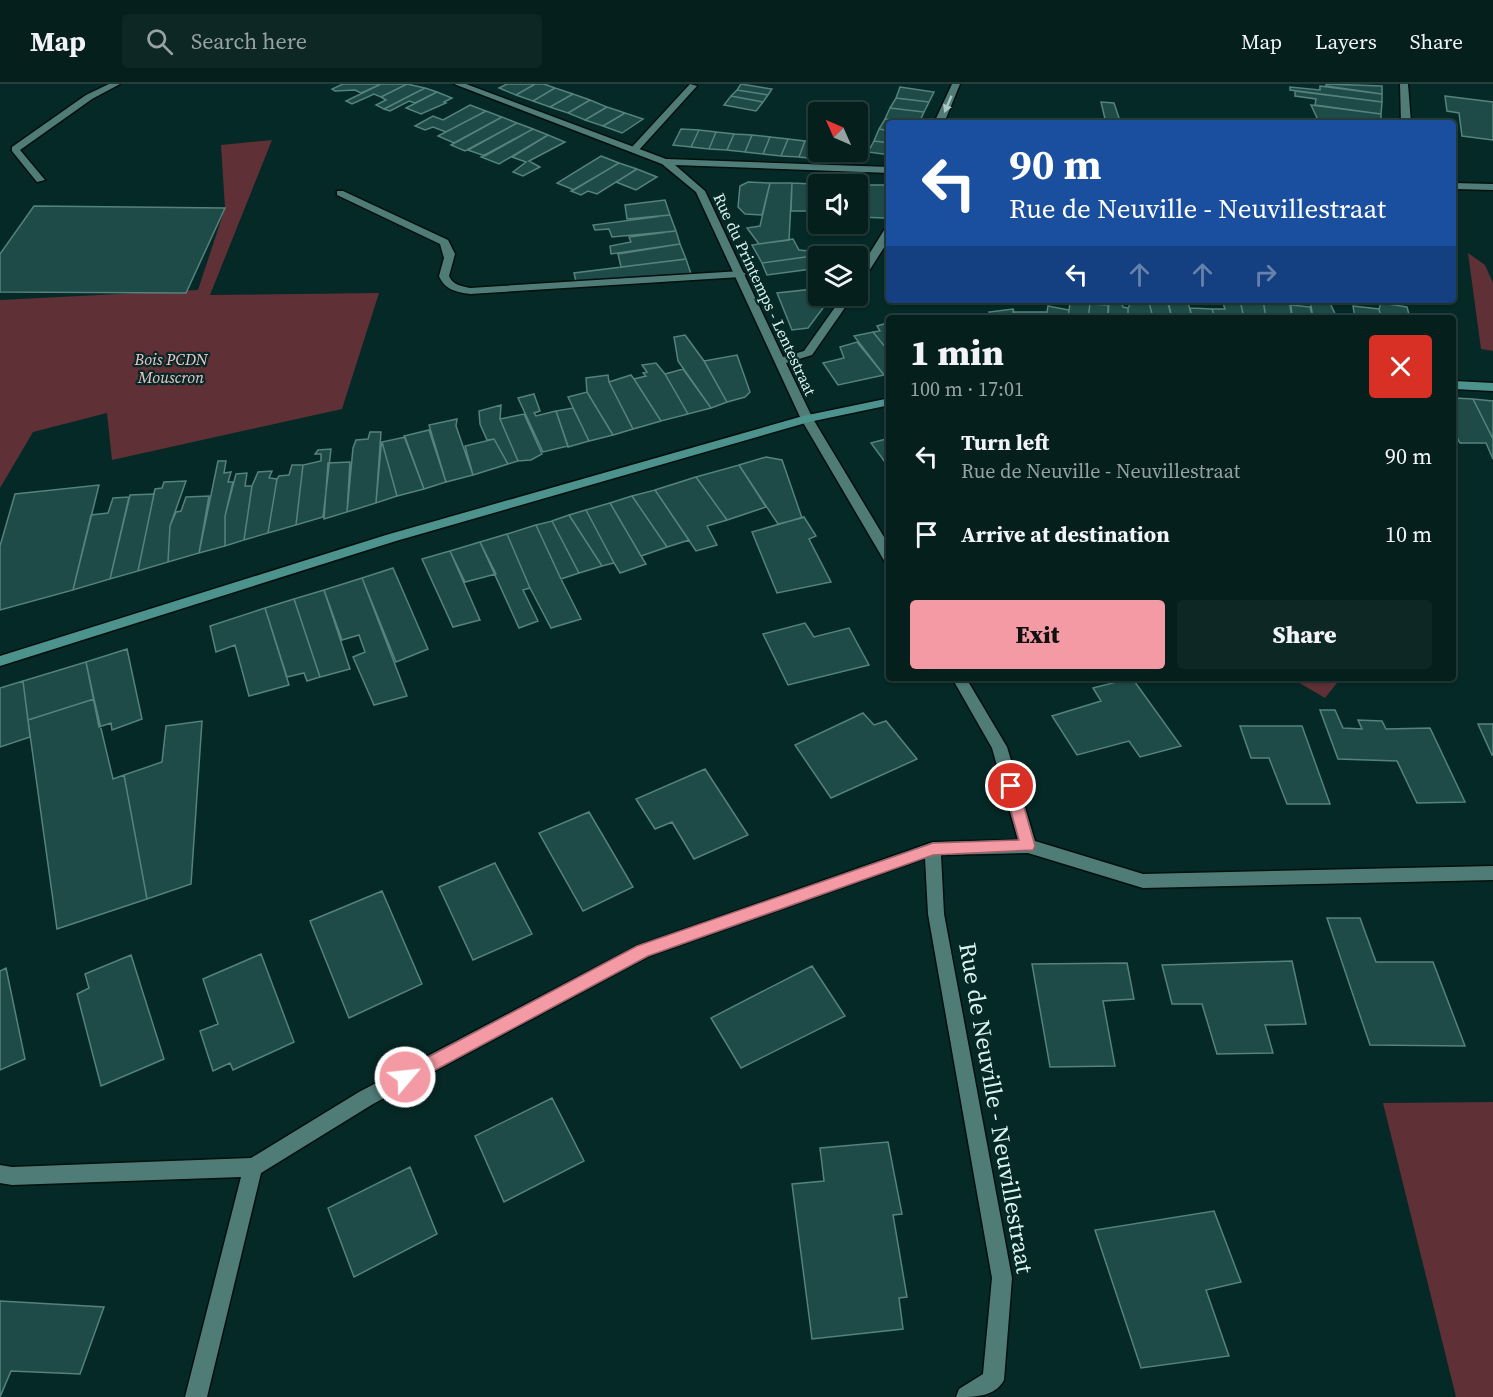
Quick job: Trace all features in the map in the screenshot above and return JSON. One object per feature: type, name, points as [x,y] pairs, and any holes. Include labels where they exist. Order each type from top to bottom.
[{"type":"street","points":[[40,180],[15,149],[88,97],[116,84]]},
{"type":"street","points":[[458,84],[665,162],[886,170]]},
{"type":"street","points":[[681,84],[697,85]]},
{"type":"street","points":[[940,120],[956,84]]},
{"type":"street","points":[[1404,84],[1406,120]]},
{"type":"street","points":[[635,149],[697,85]]},
{"type":"street","name":"Rue du Printemps - Lentestraat","points":[[665,162],[700,191],[741,274],[807,419]]},
{"type":"street","points":[[1456,186],[1493,187]]},
{"type":"street","points":[[340,193],[444,242],[450,250],[450,260],[444,276],[447,283],[456,289],[470,291],[557,287],[741,274]]},
{"type":"street","points":[[868,264],[886,235]]},
{"type":"street","points":[[781,361],[808,353],[841,306]]},
{"type":"street","points":[[1456,385],[1493,387]]},
{"type":"street","points":[[0,661],[391,538],[807,419],[886,402]]},
{"type":"street","points":[[807,419],[886,551]]},
{"type":"street","points":[[961,681],[999,747],[1028,846]]},
{"type":"street","points":[[0,1174],[12,1176],[253,1167],[366,1098],[643,951],[933,849],[1028,846],[1143,881],[1493,873]]},
{"type":"street","name":"Rue de Neuville - Neuvillestraat","points":[[933,849],[936,914],[1002,1278],[993,1380],[967,1397]]},
{"type":"street","points":[[196,1397],[253,1167]]},
{"type":"green space","name":"Bois PCDN Mouscron","points":[[272,140],[210,295],[379,293],[342,409],[112,460],[107,413],[33,432],[0,488],[0,300],[198,290],[225,208],[221,145]]},
{"type":"green space","points":[[1468,253],[1485,265],[1493,283],[1493,351],[1481,349]]},
{"type":"green space","points":[[1296,681],[1339,681],[1325,698]]},
{"type":"green space","points":[[1493,1102],[1493,1397],[1456,1397],[1383,1103]]},
{"type":"building","points":[[343,84],[381,84],[361,93],[355,90],[335,91],[332,89]]},
{"type":"building","points":[[381,84],[407,84],[381,97],[374,94],[352,104],[346,101]]},
{"type":"building","points":[[407,84],[425,88],[384,109],[376,105],[386,100],[381,97]]},
{"type":"building","points":[[507,84],[535,84],[516,95],[499,88]]},
{"type":"building","points":[[535,84],[555,88],[533,101],[516,95]]},
{"type":"building","points":[[741,84],[772,89],[768,95],[737,90]]},
{"type":"building","points":[[1326,84],[1382,86],[1382,94],[1326,86]]},
{"type":"building","points":[[1320,86],[1382,94],[1382,102],[1290,90],[1290,87],[1320,90]]},
{"type":"building","points":[[900,87],[934,92],[929,102],[896,98]]},
{"type":"building","points":[[425,88],[437,92],[415,103],[409,101],[390,111],[384,109]]},
{"type":"building","points":[[555,88],[573,94],[550,107],[533,101]]},
{"type":"building","points":[[737,90],[768,95],[763,102],[731,96]]},
{"type":"building","points":[[1295,91],[1382,102],[1381,114],[1315,105],[1316,99],[1295,96]]},
{"type":"building","points":[[437,92],[452,98],[421,114],[406,108]]},
{"type":"building","points":[[573,94],[590,100],[568,113],[550,107]]},
{"type":"building","points":[[731,96],[763,102],[756,111],[724,105]]},
{"type":"building","points":[[1445,96],[1493,102],[1493,140],[1462,136],[1459,113],[1447,111]]},
{"type":"building","points":[[896,98],[929,102],[924,112],[890,108]]},
{"type":"building","points":[[590,100],[607,107],[585,120],[568,113]]},
{"type":"building","points":[[1101,102],[1114,103],[1120,120],[1105,120]]},
{"type":"building","points":[[470,105],[486,111],[446,132],[433,127],[425,130],[415,126],[433,116],[443,120]]},
{"type":"building","points":[[1311,105],[1381,114],[1381,120],[1318,120]]},
{"type":"building","points":[[607,107],[625,113],[603,126],[585,120]]},
{"type":"building","points":[[890,108],[924,112],[920,120],[885,119]]},
{"type":"building","points":[[486,111],[502,117],[454,143],[438,136]]},
{"type":"building","points":[[625,113],[643,119],[622,133],[603,126]]},
{"type":"building","points":[[502,117],[517,123],[465,151],[451,145]]},
{"type":"building","points":[[885,119],[893,120],[886,120],[886,130],[879,129]]},
{"type":"building","points":[[517,123],[533,129],[485,156],[468,150]]},
{"type":"building","points":[[533,129],[548,135],[499,164],[481,157]]},
{"type":"building","points":[[681,129],[699,130],[691,147],[673,145]]},
{"type":"building","points":[[879,129],[886,130],[886,142],[874,141]]},
{"type":"building","points":[[699,130],[716,132],[709,149],[691,147]]},
{"type":"building","points":[[716,132],[734,134],[727,150],[709,149]]},
{"type":"building","points":[[734,134],[752,135],[745,152],[727,150]]},
{"type":"building","points":[[548,135],[565,142],[529,161],[540,167],[523,176],[513,172],[526,162],[512,157]]},
{"type":"building","points":[[752,135],[770,137],[763,154],[745,152]]},
{"type":"building","points":[[770,137],[788,139],[781,156],[763,154]]},
{"type":"building","points":[[788,139],[805,141],[799,157],[781,156]]},
{"type":"building","points":[[805,141],[808,141],[808,158],[799,157]]},
{"type":"building","points":[[874,141],[886,142],[886,154],[868,152]]},
{"type":"building","points":[[601,156],[619,163],[574,190],[557,183]]},
{"type":"building","points":[[619,163],[637,169],[597,194],[588,191],[581,195],[571,191]]},
{"type":"building","points":[[637,169],[657,177],[636,190],[616,182]]},
{"type":"building","points":[[748,182],[770,183],[762,215],[745,214],[738,207],[740,186]]},
{"type":"building","points":[[770,183],[792,183],[789,240],[759,244],[747,228],[760,226]]},
{"type":"building","points":[[792,183],[808,184],[808,211],[791,211]]},
{"type":"building","points":[[868,185],[886,185],[885,218],[868,217]]},
{"type":"building","points":[[665,200],[670,215],[627,219],[625,205]]},
{"type":"building","points":[[34,206],[225,208],[186,293],[0,292],[0,254]]},
{"type":"building","points":[[670,215],[676,231],[612,237],[609,229],[595,230],[593,225]]},
{"type":"building","points":[[676,231],[680,244],[611,254],[610,246],[631,242],[629,237]]},
{"type":"building","points":[[793,239],[799,250],[808,251],[808,257],[762,263],[752,245]]},
{"type":"building","points":[[680,244],[686,259],[621,267],[618,254]]},
{"type":"building","points":[[808,257],[808,269],[767,275],[762,263]]},
{"type":"building","points":[[686,259],[691,274],[672,277],[576,282],[574,273]]},
{"type":"building","points":[[808,290],[808,306],[824,306],[808,328],[792,330],[777,293]]},
{"type":"building","points":[[1070,303],[1090,304],[1088,315],[1068,315]]},
{"type":"building","points":[[1109,303],[1122,303],[1123,307],[1128,308],[1128,315],[1108,315]]},
{"type":"building","points":[[1131,303],[1149,303],[1152,315],[1128,315]]},
{"type":"building","points":[[1149,303],[1168,304],[1171,315],[1152,315]]},
{"type":"building","points":[[1168,303],[1188,303],[1191,315],[1171,315]]},
{"type":"building","points":[[1223,303],[1241,303],[1243,315],[1214,315],[1212,309],[1225,309]]},
{"type":"building","points":[[1241,303],[1264,303],[1266,315],[1243,315]]},
{"type":"building","points":[[1264,303],[1290,303],[1292,315],[1266,315]]},
{"type":"building","points":[[1310,303],[1330,303],[1336,315],[1312,315]]},
{"type":"building","points":[[1381,303],[1407,307],[1409,315],[1380,315]]},
{"type":"building","points":[[1090,304],[1108,305],[1108,315],[1088,315]]},
{"type":"building","points":[[1291,305],[1310,307],[1312,315],[1292,315]]},
{"type":"building","points":[[1048,306],[1069,310],[1068,315],[1046,315]]},
{"type":"building","points":[[1353,306],[1379,309],[1380,315],[1354,315]]},
{"type":"building","points":[[1190,308],[1212,309],[1214,315],[1191,315]]},
{"type":"building","points":[[1013,309],[1015,315],[990,315],[989,312]]},
{"type":"building","points":[[1013,312],[1047,312],[1046,315],[1014,315]]},
{"type":"building","points":[[886,323],[886,348],[873,332],[880,331],[877,326]]},
{"type":"building","points":[[873,332],[886,348],[886,375],[884,375],[854,336]]},
{"type":"building","points":[[685,335],[704,361],[727,402],[711,408],[678,361],[674,337]]},
{"type":"building","points":[[857,342],[884,375],[838,385],[823,363],[844,358],[840,347]]},
{"type":"building","points":[[737,355],[750,392],[745,397],[727,402],[704,361]]},
{"type":"building","points":[[656,363],[688,414],[661,421],[634,379],[646,376],[643,373],[647,372],[642,365]]},
{"type":"building","points":[[683,369],[711,408],[688,414],[665,374]]},
{"type":"building","points":[[608,375],[609,382],[633,429],[613,435],[587,392],[586,378]]},
{"type":"building","points":[[631,375],[661,421],[633,429],[609,382]]},
{"type":"building","points":[[587,392],[613,435],[589,441],[568,397]]},
{"type":"building","points":[[534,394],[540,411],[534,413],[536,416],[556,411],[568,446],[543,452],[518,398]]},
{"type":"building","points":[[1456,398],[1473,399],[1493,439],[1493,459],[1486,443],[1460,443],[1456,436]]},
{"type":"building","points":[[1473,399],[1493,401],[1493,439]]},
{"type":"building","points":[[501,405],[500,419],[518,461],[508,464],[494,439],[487,440],[480,424],[479,411]]},
{"type":"building","points":[[573,408],[589,441],[568,447],[556,411]]},
{"type":"building","points":[[524,414],[542,454],[531,460],[518,461],[500,419]]},
{"type":"building","points":[[457,419],[456,426],[473,475],[446,482],[429,425]]},
{"type":"building","points":[[429,430],[446,482],[424,489],[404,436]]},
{"type":"building","points":[[370,432],[381,432],[376,503],[347,512],[353,448],[356,440],[368,439]]},
{"type":"building","points":[[405,437],[424,489],[397,496],[382,442]]},
{"type":"building","points":[[494,439],[508,464],[473,475],[465,446]]},
{"type":"building","points":[[886,439],[886,464],[871,443]]},
{"type":"building","points":[[382,442],[397,496],[376,503],[381,447]]},
{"type":"building","points":[[331,449],[323,517],[296,525],[303,465],[321,461],[321,454],[315,454],[318,450]]},
{"type":"building","points":[[766,457],[782,460],[802,518],[778,524],[739,465]]},
{"type":"building","points":[[218,461],[226,461],[224,473],[231,472],[228,482],[233,482],[225,516],[225,546],[199,553]]},
{"type":"building","points":[[350,462],[347,512],[324,519],[328,463]]},
{"type":"building","points":[[292,465],[303,465],[296,525],[268,533],[277,479],[279,476],[289,475]]},
{"type":"building","points":[[739,465],[766,507],[727,520],[696,477]]},
{"type":"building","points":[[272,471],[269,478],[277,479],[268,533],[244,540],[252,486],[258,472]]},
{"type":"building","points":[[247,473],[245,486],[252,486],[244,540],[225,546],[225,516],[236,474]]},
{"type":"building","points":[[696,477],[727,520],[707,526],[717,545],[696,551],[655,490]]},
{"type":"building","points":[[186,481],[170,526],[168,562],[138,571],[155,489],[162,488],[164,482]]},
{"type":"building","points":[[99,485],[73,590],[0,610],[0,546],[15,494]]},
{"type":"building","points":[[655,490],[689,540],[667,547],[632,496]]},
{"type":"building","points":[[154,494],[138,571],[110,579],[130,495]]},
{"type":"building","points":[[209,496],[199,553],[168,562],[170,526],[176,512],[181,511],[186,497]]},
{"type":"building","points":[[632,496],[667,547],[641,556],[610,503]]},
{"type":"building","points":[[129,497],[110,579],[73,590],[91,515],[108,513],[113,498]]},
{"type":"building","points":[[610,503],[646,564],[620,573],[614,563],[586,510]]},
{"type":"building","points":[[586,510],[614,563],[602,566],[569,515]]},
{"type":"building","points":[[569,515],[602,566],[579,573],[552,521]]},
{"type":"building","points":[[804,517],[816,536],[809,539],[831,582],[777,593],[752,532]]},
{"type":"building","points":[[552,521],[579,573],[561,579],[536,525]]},
{"type":"building","points":[[536,525],[581,619],[551,628],[530,588],[507,534]]},
{"type":"building","points":[[507,534],[530,588],[523,590],[538,621],[519,628],[480,542]]},
{"type":"building","points":[[480,542],[496,574],[465,582],[450,551]]},
{"type":"building","points":[[450,551],[480,620],[453,627],[422,559]]},
{"type":"building","points":[[393,568],[428,649],[396,662],[362,578]]},
{"type":"building","points":[[362,578],[407,696],[374,705],[353,657],[365,652],[359,635],[342,640],[324,590]]},
{"type":"building","points":[[324,590],[350,669],[320,677],[294,599]]},
{"type":"building","points":[[294,599],[320,677],[307,681],[304,673],[287,677],[265,608]]},
{"type":"building","points":[[265,608],[289,685],[249,696],[235,645],[216,652],[210,626]]},
{"type":"building","points":[[805,623],[814,637],[849,628],[869,665],[788,685],[763,634]]},
{"type":"building","points":[[127,649],[142,719],[112,730],[111,723],[99,727],[86,662]]},
{"type":"building","points":[[86,662],[94,699],[28,720],[23,681]]},
{"type":"building","points":[[23,681],[30,737],[0,747],[0,688]]},
{"type":"building","points":[[1120,681],[1134,681],[1181,746],[1140,757],[1129,741],[1077,755],[1052,716],[1101,701],[1093,688]]},
{"type":"building","points":[[94,699],[113,779],[124,775],[147,899],[57,929],[28,720]]},
{"type":"building","points":[[1320,710],[1335,710],[1343,728],[1362,729],[1358,720],[1382,721],[1386,729],[1430,728],[1465,802],[1417,803],[1397,761],[1338,759]]},
{"type":"building","points":[[863,713],[874,725],[886,721],[917,759],[831,798],[795,745]]},
{"type":"building","points":[[202,721],[191,884],[147,899],[124,775],[162,762],[166,726]]},
{"type":"building","points":[[1478,724],[1493,724],[1493,755],[1492,755]]},
{"type":"building","points":[[1240,726],[1302,726],[1330,804],[1287,804],[1269,758],[1251,758]]},
{"type":"building","points":[[705,769],[748,835],[694,859],[672,822],[655,829],[636,799]]},
{"type":"building","points":[[589,812],[633,887],[583,911],[539,833]]},
{"type":"building","points":[[495,863],[532,934],[473,960],[439,887]]},
{"type":"building","points":[[382,891],[422,984],[349,1018],[310,921]]},
{"type":"building","points":[[1327,918],[1360,918],[1376,962],[1433,962],[1465,1046],[1370,1045]]},
{"type":"building","points":[[261,954],[294,1042],[233,1070],[230,1063],[213,1071],[200,1031],[218,1024],[203,979]]},
{"type":"building","points":[[131,955],[164,1059],[101,1086],[77,994],[89,988],[85,974]]},
{"type":"building","points":[[1292,961],[1306,1024],[1265,1025],[1273,1053],[1217,1054],[1202,1004],[1172,1004],[1162,965]]},
{"type":"building","points":[[1127,963],[1134,999],[1103,1001],[1115,1066],[1050,1067],[1032,964]]},
{"type":"building","points":[[812,966],[845,1016],[741,1068],[711,1018]]},
{"type":"building","points":[[6,968],[25,1059],[0,1070],[0,971]]},
{"type":"building","points":[[552,1098],[584,1161],[504,1202],[475,1136]]},
{"type":"building","points":[[888,1142],[902,1214],[893,1215],[907,1297],[899,1298],[903,1329],[812,1339],[792,1184],[824,1181],[820,1148]]},
{"type":"building","points":[[410,1167],[437,1234],[354,1277],[328,1208]]},
{"type":"building","points":[[1214,1211],[1241,1282],[1206,1290],[1229,1356],[1141,1368],[1095,1230]]},
{"type":"building","points":[[0,1301],[104,1307],[80,1374],[11,1371],[0,1397]]},
{"type":"route","points":[[405,1077],[643,951],[933,849],[1028,846],[1011,786]]}]
